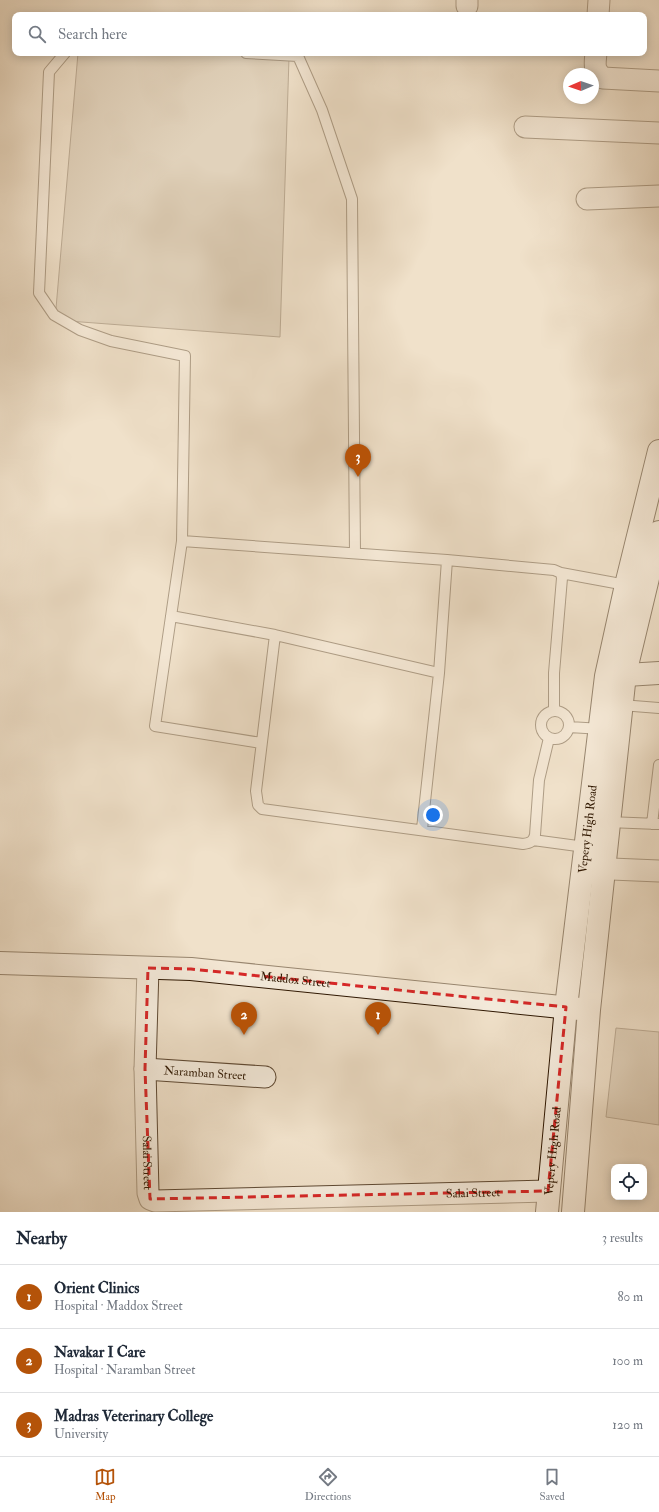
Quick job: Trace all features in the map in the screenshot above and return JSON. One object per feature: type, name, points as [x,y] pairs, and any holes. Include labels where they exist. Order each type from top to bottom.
[{"type":"main road","name":"Vepery High Road","points":[[548,1202],[566,1008],[590,861],[626,585],[659,451]]},
{"type":"main road","name":"Vepery High Road","points":[[572,1212],[589,1010],[590,861],[608,822],[608,730],[621,705],[615,675],[659,532]]},
{"type":"main road","points":[[615,675],[659,673]]},
{"type":"main road","name":"Maddox Street","points":[[0,963],[191,969],[589,1010]]},
{"type":"street","points":[[598,0],[598,12]]},
{"type":"street","points":[[596,56],[595,67],[597,73],[603,78],[659,81]]},
{"type":"street","points":[[525,127],[659,133]]},
{"type":"street","points":[[587,199],[659,196]]},
{"type":"street","points":[[590,861],[659,870]]},
{"type":"street","name":"Salai Street","points":[[148,968],[145,1069],[148,1193],[150,1199],[155,1201],[548,1202]]},
{"type":"street","name":"Naramban Street","points":[[145,1069],[265,1077]]},
{"type":"lane","points":[[62,56],[49,72],[39,293],[54,315],[80,330],[111,341],[185,356],[182,541],[155,726],[262,743]]},
{"type":"lane","points":[[298,56],[322,110],[352,199],[355,553]]},
{"type":"lane","points":[[182,541],[447,560],[554,570],[561,573],[626,585]]},
{"type":"lane","points":[[422,830],[439,673],[447,560]]},
{"type":"lane","points":[[554,710],[554,674],[562,586],[561,573]]},
{"type":"lane","points":[[171,616],[275,635],[439,673]]},
{"type":"lane","points":[[275,635],[256,791],[258,805],[262,809],[523,844],[529,843],[533,840],[536,830],[539,780],[550,738]]},
{"type":"lane","points":[[621,705],[659,708]]},
{"type":"lane","points":[[554,710],[558,710],[565,715],[569,722],[568,731],[562,737],[554,739],[550,738],[543,732],[541,722],[545,714],[554,710]]},
{"type":"lane","points":[[569,727],[608,730]]},
{"type":"lane","points":[[608,822],[656,824],[659,765]]},
{"type":"lane","points":[[533,840],[590,861]]},
{"type":"highlighted area","points":[[148,968],[191,969],[566,1007],[548,1191],[150,1199],[145,1069]]},
{"type":"shaded area","points":[[78,56],[267,56],[289,58],[280,337],[55,320]]},
{"type":"shaded area","points":[[616,1028],[659,1032],[659,1125],[606,1117]]},
{"type":"place","name":"Madras Veterinary College","points":[[358,477]]},
{"type":"place","name":"Navakar I Care","points":[[244,1035]]},
{"type":"place","name":"Orient Clinics","points":[[378,1035]]}]
